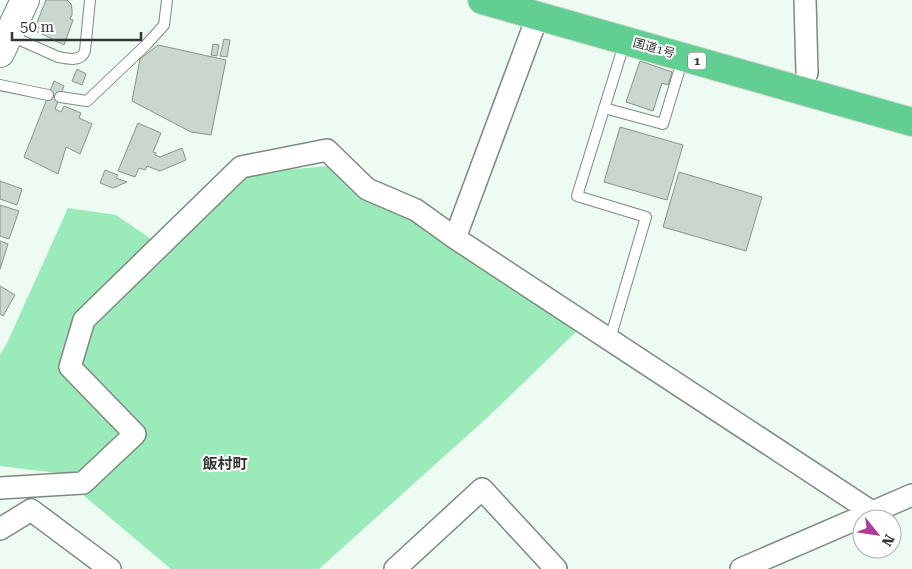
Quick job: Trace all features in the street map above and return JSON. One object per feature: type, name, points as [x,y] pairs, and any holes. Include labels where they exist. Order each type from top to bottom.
[{"type":"highway","name":"国道1号","points":[[482,0],[544,8],[807,73],[912,102]]},
{"type":"highway","name":"国道1号","points":[[544,8],[625,40],[912,122]]},
{"type":"street","points":[[4,44],[26,0]]},
{"type":"street","points":[[805,0],[807,73]]},
{"type":"street","points":[[455,238],[544,8]]},
{"type":"street","points":[[0,488],[83,483],[135,434],[70,367],[84,320],[242,167],[327,150],[367,189],[416,210],[455,238],[867,509]]},
{"type":"street","points":[[406,565],[482,489],[556,569]]},
{"type":"street","points":[[879,509],[912,495]]},
{"type":"street","points":[[0,530],[31,510],[107,568]]},
{"type":"street","points":[[742,569],[852,521]]},
{"type":"lane","points":[[4,44],[58,57],[79,58],[84,55],[85,51],[90,0]]},
{"type":"lane","points":[[60,97],[87,100],[164,25],[167,0]]},
{"type":"lane","points":[[610,339],[646,217],[577,196],[625,40]]},
{"type":"lane","points":[[604,108],[663,124],[683,57]]},
{"type":"lane","points":[[0,84],[48,95]]},
{"type":"green space","points":[[329,166],[417,217],[578,330],[489,416],[319,569],[171,569],[57,473],[0,466],[0,355],[68,208],[116,215],[169,251],[250,173]]},
{"type":"building","points":[[46,0],[67,0],[71,4],[72,15],[70,19],[73,20],[64,45],[34,30]]},
{"type":"building","points":[[224,39],[230,40],[227,57],[220,56]]},
{"type":"building","points":[[213,44],[219,45],[217,56],[211,55]]},
{"type":"building","points":[[158,45],[226,60],[211,135],[191,132],[132,101],[140,59]]},
{"type":"building","points":[[640,61],[672,72],[668,85],[662,83],[653,111],[626,102]]},
{"type":"building","points":[[77,69],[86,74],[82,85],[72,81]]},
{"type":"building","points":[[54,81],[64,86],[55,109],[61,112],[64,106],[81,113],[79,118],[92,124],[80,154],[66,147],[58,174],[24,157]]},
{"type":"building","points":[[138,123],[161,133],[153,152],[156,153],[155,155],[160,157],[182,148],[186,160],[160,171],[147,166],[145,170],[139,168],[135,177],[118,171]]},
{"type":"building","points":[[620,127],[683,145],[667,200],[604,182]]},
{"type":"building","points":[[105,170],[118,175],[116,178],[127,182],[113,188],[100,183]]},
{"type":"building","points":[[679,172],[762,197],[746,251],[663,227]]},
{"type":"building","points":[[0,181],[22,189],[17,205],[0,199]]},
{"type":"building","points":[[0,205],[19,211],[9,239],[0,236]]},
{"type":"building","points":[[0,241],[8,244],[0,269]]},
{"type":"building","points":[[0,286],[15,295],[3,316],[0,314]]},
{"type":"district","name":"飯村町","points":[[225,464]]}]
